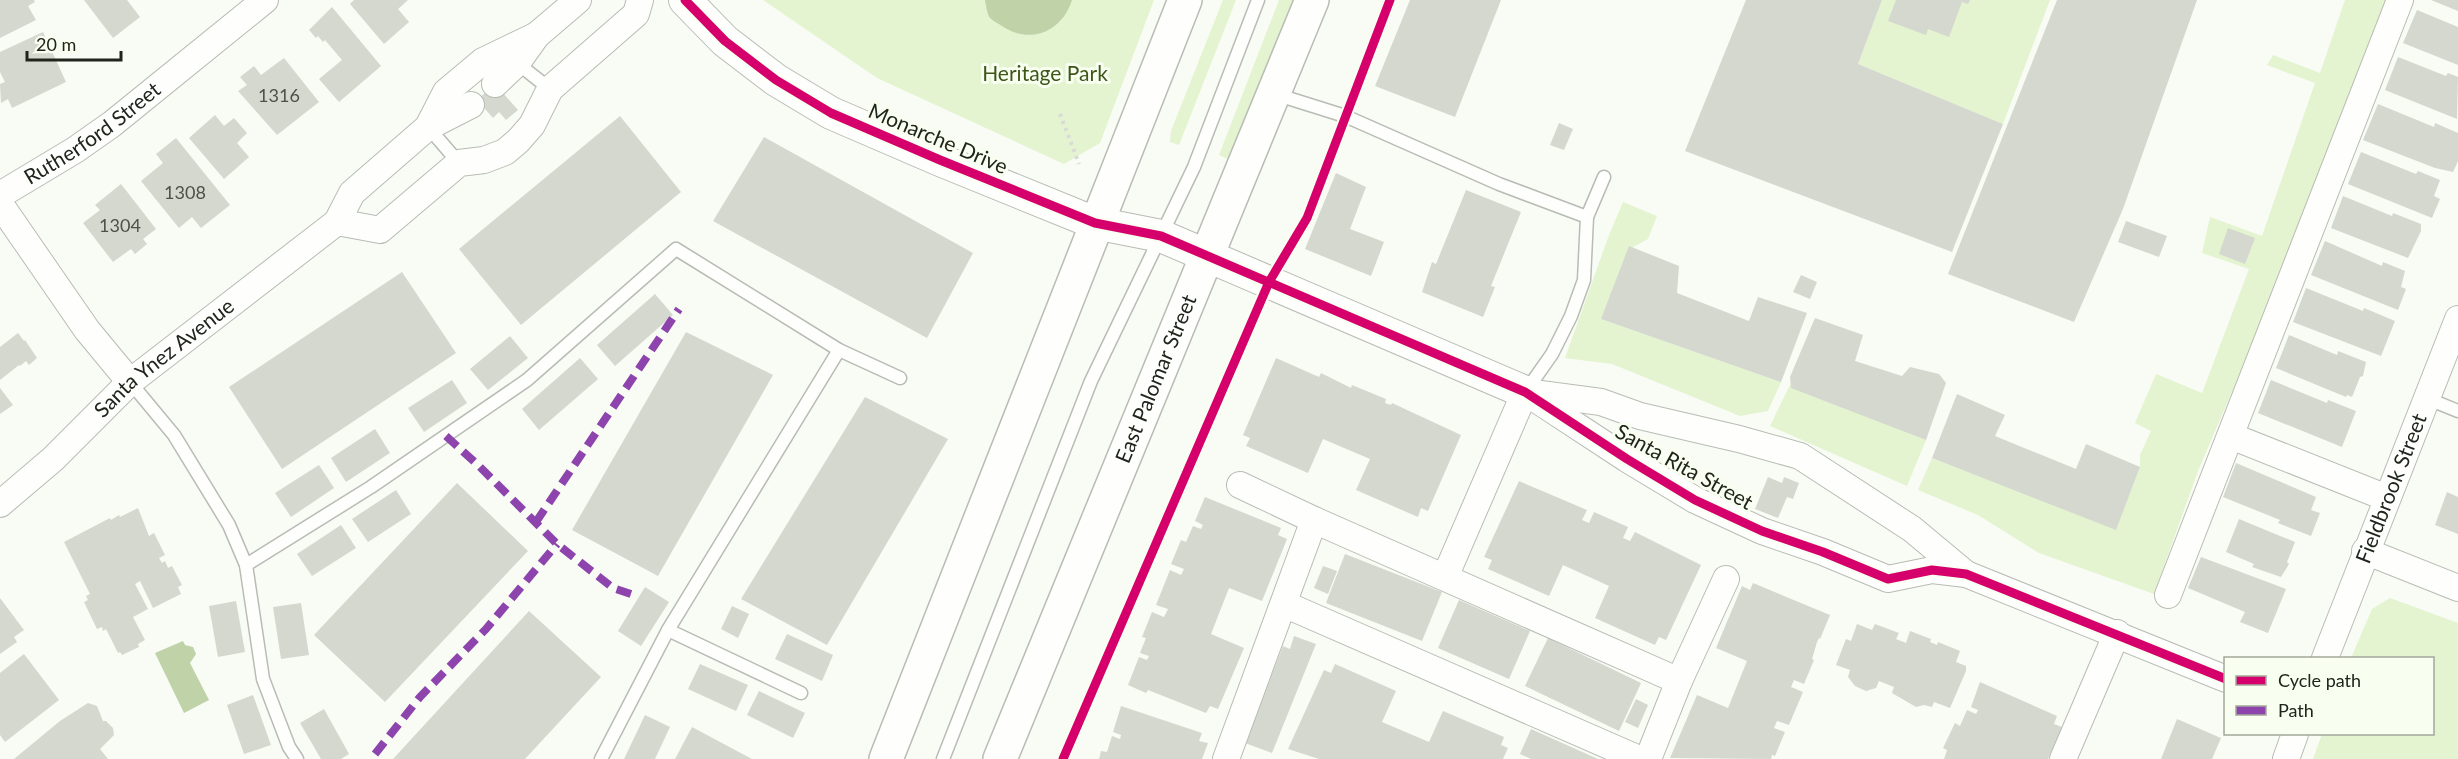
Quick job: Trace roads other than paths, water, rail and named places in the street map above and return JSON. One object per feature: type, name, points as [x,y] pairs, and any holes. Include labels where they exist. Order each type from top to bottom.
[{"type":"main road","points":[[886,759],[1185,0]]},
{"type":"main road","name":"East Palomar Street","points":[[1000,759],[1312,0]]},
{"type":"street","name":"Santa Ynez Avenue","points":[[495,84],[517,63],[537,35],[578,0]]},
{"type":"street","points":[[337,222],[380,230],[459,163],[484,159],[505,152],[532,125],[550,89],[636,14],[640,0]]},
{"type":"street","name":"Monarche Drive","points":[[685,0],[725,41],[776,80],[831,113],[1095,224],[1161,236],[1207,255]]},
{"type":"street","points":[[2168,595],[2400,0]]},
{"type":"street","name":"Rutherford Street","points":[[0,195],[75,150],[112,124],[253,5]]},
{"type":"street","name":"Santa Ynez Avenue","points":[[428,127],[446,92],[483,61],[537,35]]},
{"type":"street","name":"Santa Ynez Avenue","points":[[0,504],[53,459],[130,382],[337,222],[352,193],[428,127],[471,105]]},
{"type":"street","points":[[0,204],[87,330],[130,382]]},
{"type":"street","name":"Santa Rita Street","points":[[1207,255],[1525,392],[1626,459],[1695,500],[1762,531],[1823,552],[1888,579],[1932,570],[1966,574],[2117,633],[2224,678]]},
{"type":"street","name":"Fieldbrook Street","points":[[2325,657],[2458,318]]},
{"type":"street","points":[[1445,577],[1525,392]]},
{"type":"street","name":"Santa Rita Street","points":[[1525,392],[1601,402],[1640,416],[1800,456],[1912,529],[1966,574]]},
{"type":"street","points":[[2231,436],[2387,498]]},
{"type":"street","points":[[1240,485],[1678,681]]},
{"type":"street","points":[[1226,759],[1314,520]]},
{"type":"street","points":[[2365,551],[2458,588]]},
{"type":"street","points":[[1648,759],[1678,681],[1726,579]]},
{"type":"street","points":[[1284,604],[1639,759]]},
{"type":"street","points":[[2063,759],[2117,633]]},
{"type":"street","points":[[2286,759],[2295,735]]},
{"type":"lane","points":[[943,759],[1091,381],[1194,167],[1258,0]]},
{"type":"lane","points":[[517,63],[550,89]]},
{"type":"lane","points":[[1274,94],[1345,116],[1499,184],[1587,217]]},
{"type":"lane","points":[[428,127],[459,163]]},
{"type":"lane","points":[[1525,392],[1552,354],[1584,280],[1587,217],[1604,177]]},
{"type":"lane","points":[[246,566],[371,487],[527,380],[676,249],[839,350],[900,378]]},
{"type":"lane","points":[[601,759],[668,630],[839,350]]},
{"type":"lane","points":[[130,382],[174,435],[229,525],[246,566],[263,679],[289,747],[297,759]]},
{"type":"lane","points":[[2426,398],[2458,411]]},
{"type":"lane","points":[[668,630],[801,693]]},
{"type":"park label","name":"Heritage Park","points":[[1045,74]]}]
